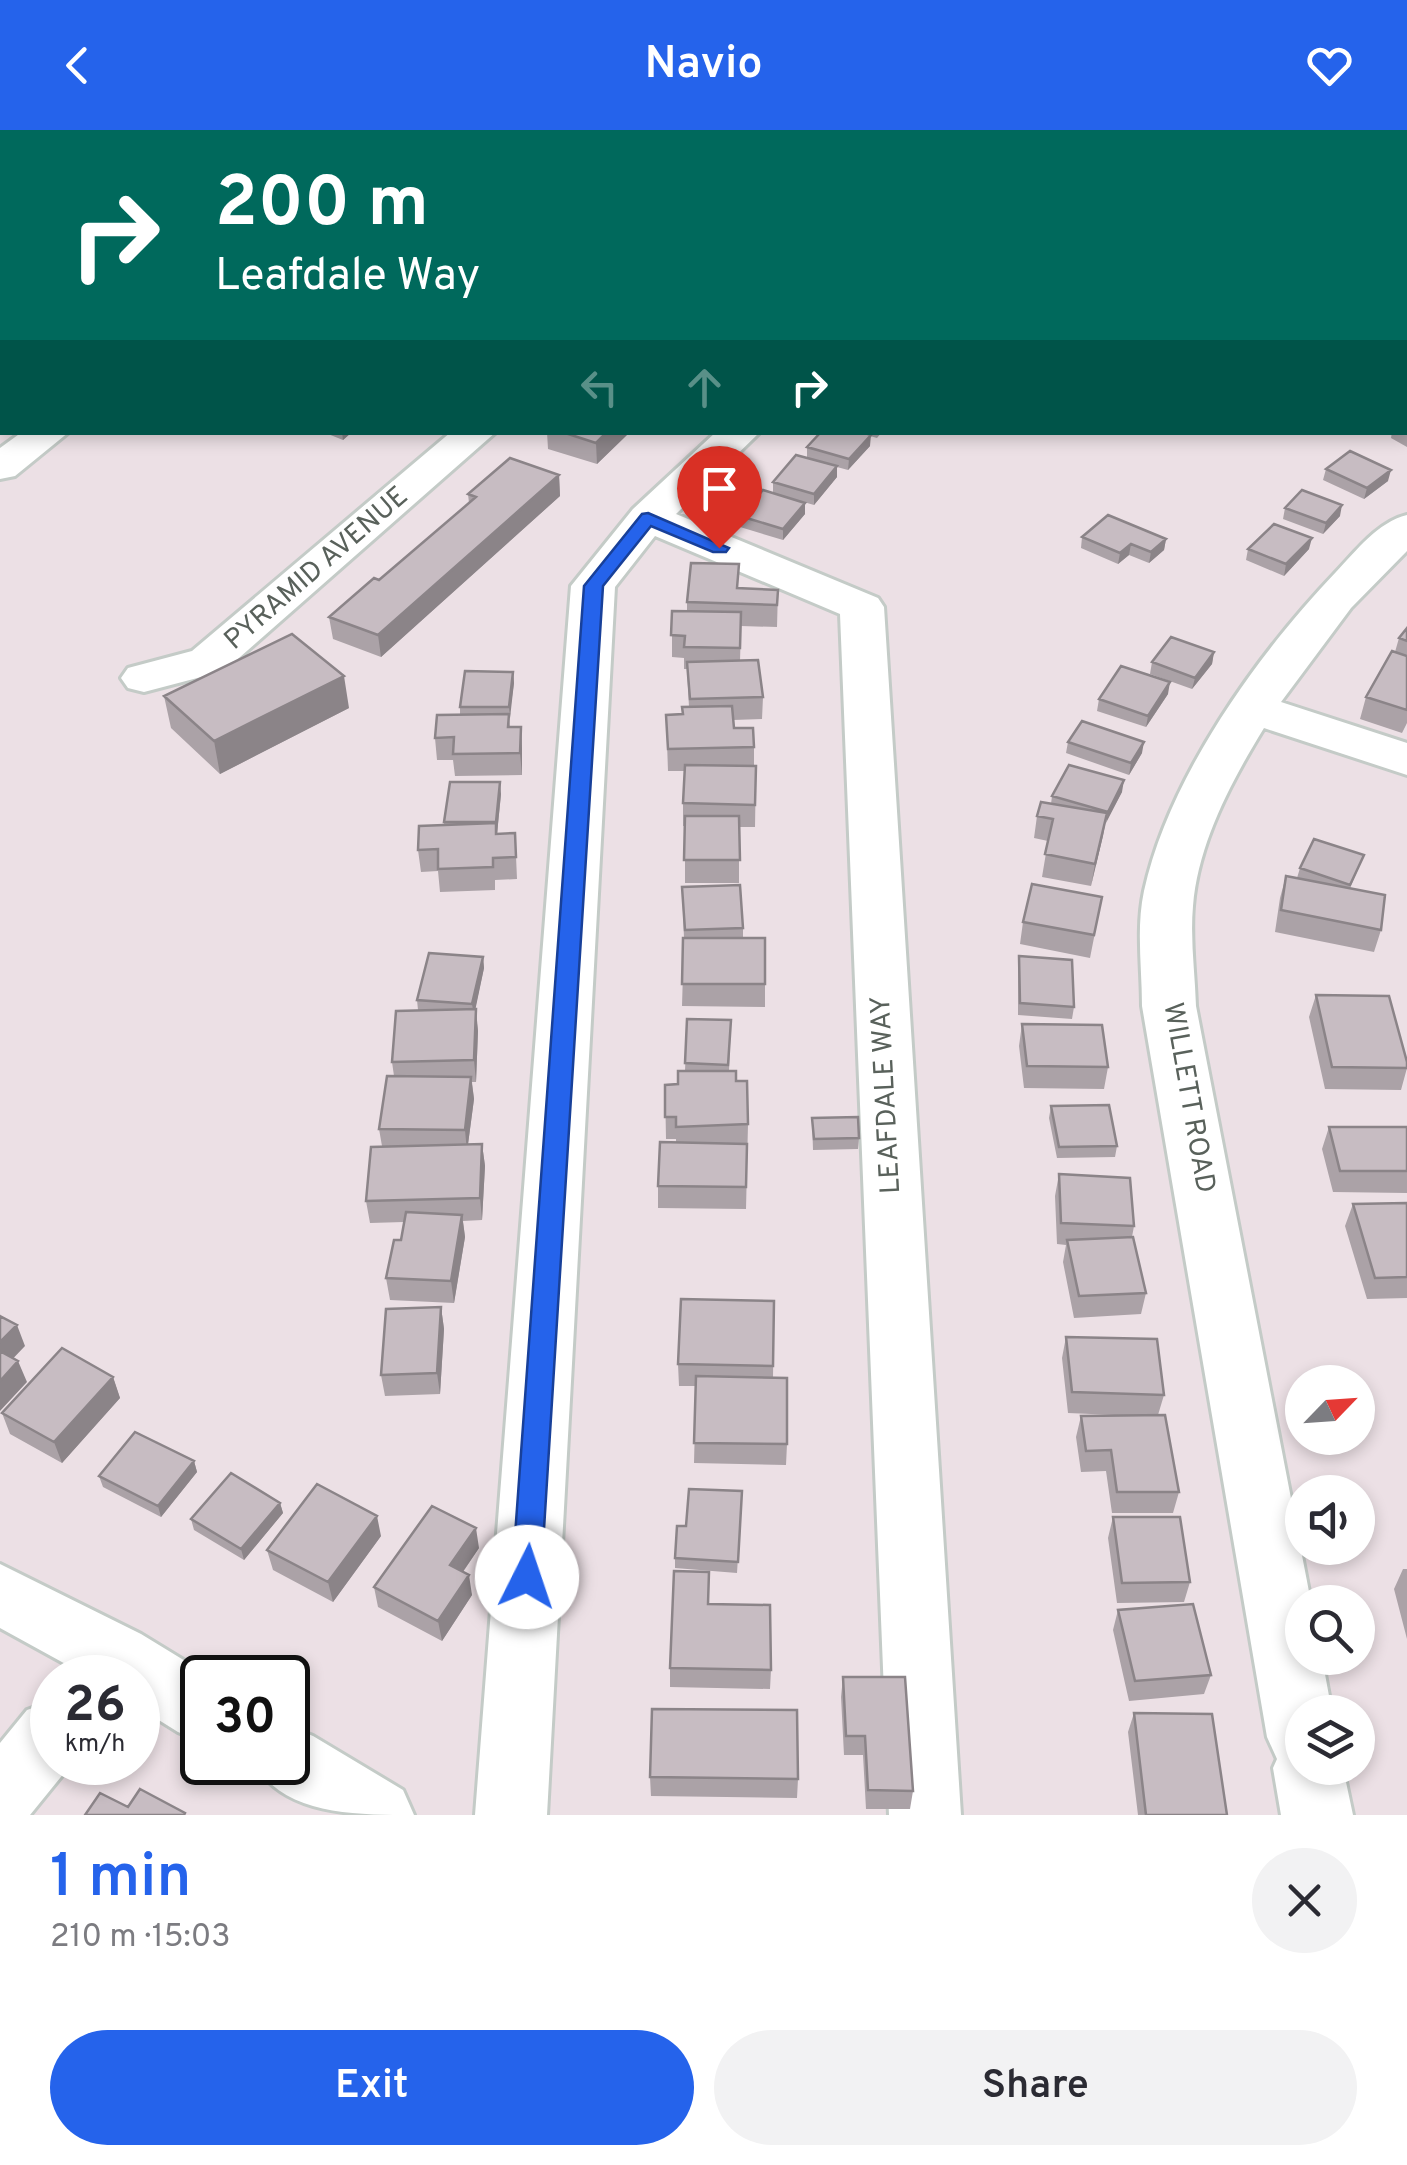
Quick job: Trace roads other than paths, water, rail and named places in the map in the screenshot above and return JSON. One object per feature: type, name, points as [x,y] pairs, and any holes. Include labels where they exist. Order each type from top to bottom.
[{"type":"street","points":[[0,467],[46,435]]},
{"type":"street","name":"PYRAMID AVENUE","points":[[144,678],[208,662],[473,435]]},
{"type":"street","points":[[511,1815],[593,586],[648,518],[737,435]]},
{"type":"street","name":"LEAFDALE WAY","points":[[648,518],[862,607],[925,1815]]},
{"type":"street","name":"WILLETT ROAD","points":[[1294,1695],[1169,1006],[1169,892],[1201,796],[1255,709],[1320,612],[1407,528]]},
{"type":"street","points":[[1255,709],[1407,759]]},
{"type":"street","points":[[0,1594],[90,1655]]},
{"type":"street","points":[[0,1797],[30,1761]]},
{"type":"street","points":[[310,1773],[378,1815]]},
{"type":"street","points":[[1311,1785],[1317,1815]]}]
